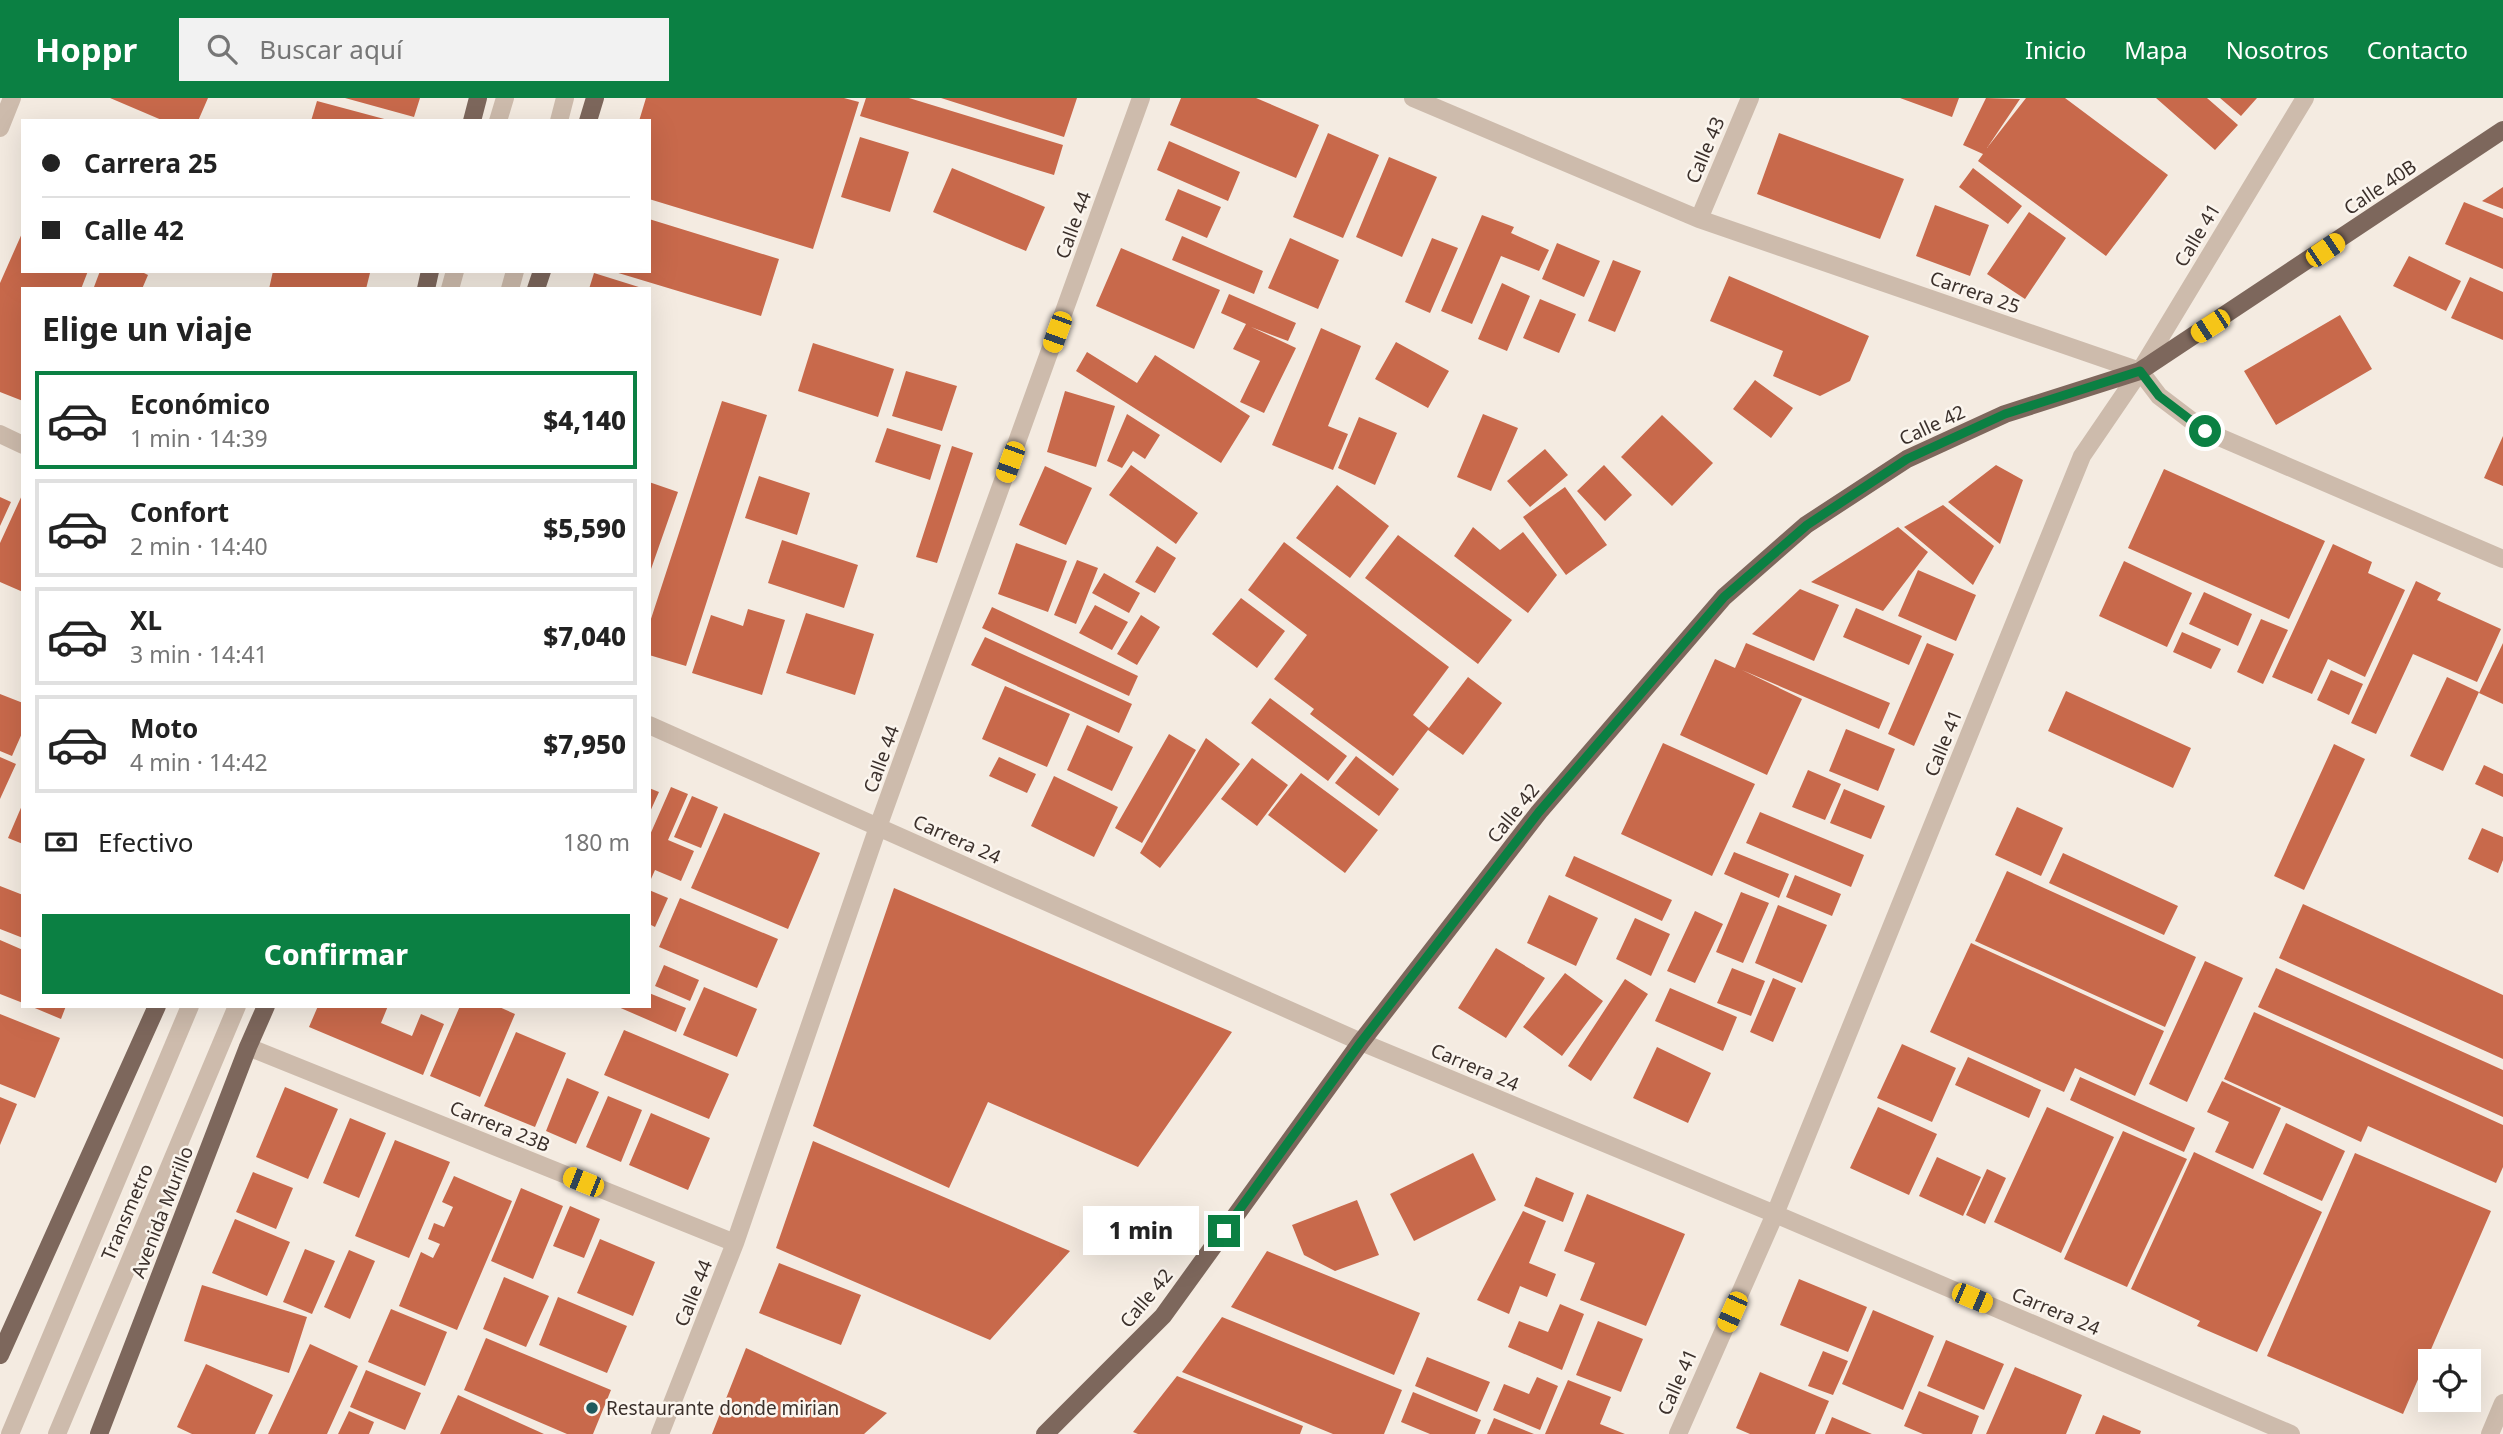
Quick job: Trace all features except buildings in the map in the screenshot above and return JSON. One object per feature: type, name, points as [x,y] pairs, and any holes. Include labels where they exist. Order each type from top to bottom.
[{"type":"main road","points":[[473,119],[478,98]]},
{"type":"main road","points":[[589,119],[595,98]]},
{"type":"main road","name":"Calle 40B","points":[[2140,371],[2503,130]]},
{"type":"main road","name":"Calle 42","points":[[1045,1434],[1163,1315],[1361,1042],[1557,791],[1724,597],[1807,525],[1907,459],[2005,414],[2140,371]]},
{"type":"main road","points":[[0,1355],[156,1008]]},
{"type":"main road","name":"Avenida Murillo","points":[[99,1434],[248,1047],[266,1008]]},
{"type":"street","points":[[0,128],[12,98]]},
{"type":"street","points":[[499,119],[505,98]]},
{"type":"street","points":[[560,119],[565,98]]},
{"type":"street","name":"Calle 44","points":[[660,1434],[735,1243],[878,827],[1141,98]]},
{"type":"street","name":"Carrera 25","points":[[1413,98],[1699,219],[2140,371]]},
{"type":"street","name":"Calle 43","points":[[1699,219],[1750,98]]},
{"type":"street","name":"Calle 41","points":[[1678,1434],[1775,1214],[2082,456],[2140,371],[2305,98]]},
{"type":"street","points":[[2140,371],[2159,396],[2205,431],[2503,558]]},
{"type":"street","points":[[0,434],[21,444]]},
{"type":"street","name":"Carrera 24","points":[[651,726],[1361,1042],[1775,1214],[2291,1434]]},
{"type":"street","name":"Transmetro","points":[[10,1434],[189,1008]]},
{"type":"street","name":"Transmetro","points":[[57,1434],[236,1008]]},
{"type":"street","name":"Carrera 23B","points":[[248,1047],[735,1243]]},
{"type":"street","points":[[2490,1434],[2503,1403]]},
{"type":"place","name":"Restaurante donde mirian","points":[[592,1408]]},
{"type":"route","points":[[1224,1231],[1361,1042],[1539,812],[1724,597],[1807,525],[1907,459],[1956,436],[2005,414],[2140,371],[2159,396],[2205,431]]}]
